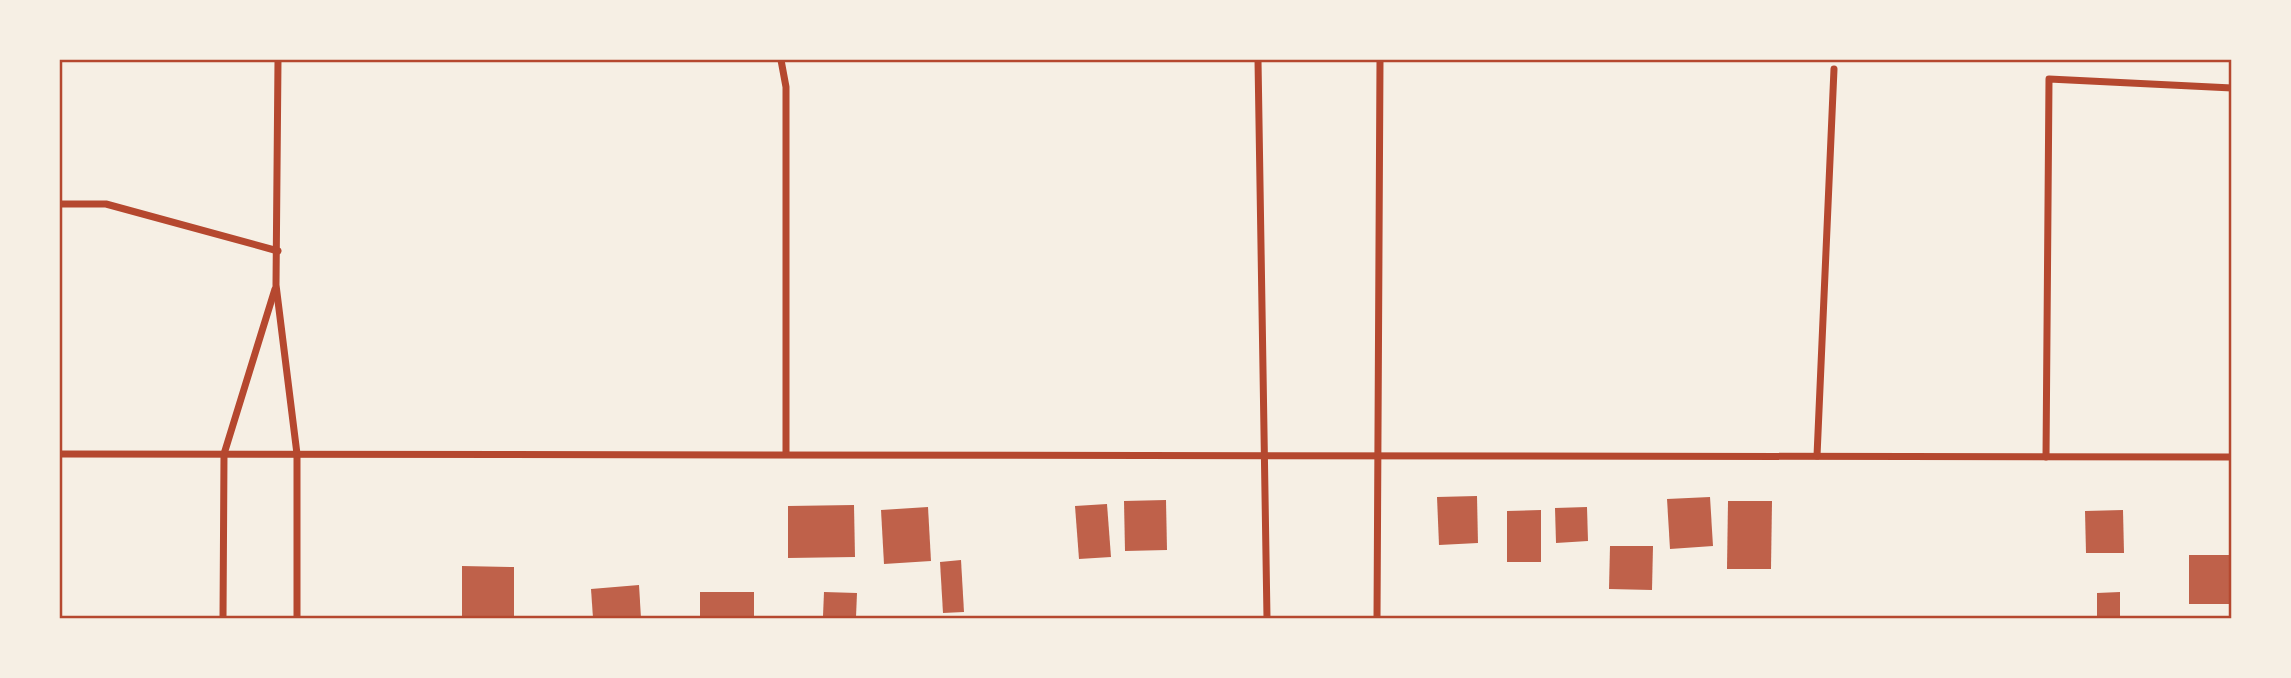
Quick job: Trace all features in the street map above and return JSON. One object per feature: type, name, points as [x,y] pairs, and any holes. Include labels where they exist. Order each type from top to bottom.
[{"type":"street","points":[[278,60],[276,285],[297,454],[297,618]]},
{"type":"street","points":[[781,60],[786,87],[786,454]]},
{"type":"street","points":[[1258,60],[1267,455],[1267,618]]},
{"type":"street","points":[[1377,618],[1380,60]]},
{"type":"street","points":[[1817,456],[1833,69]]},
{"type":"street","points":[[2046,457],[2049,79],[2231,88]]},
{"type":"street","points":[[60,204],[106,204],[278,251]]},
{"type":"street","points":[[223,618],[224,454],[276,285]]},
{"type":"street","points":[[60,454],[2231,457]]},
{"type":"building","points":[[1477,496],[1478,543],[1439,545],[1437,497]]},
{"type":"building","points":[[1710,497],[1713,546],[1670,549],[1667,499]]},
{"type":"building","points":[[1166,500],[1167,550],[1125,551],[1124,501]]},
{"type":"building","points":[[1728,501],[1772,501],[1771,569],[1727,569]]},
{"type":"building","points":[[1107,504],[1111,557],[1079,559],[1075,506]]},
{"type":"building","points":[[854,505],[855,557],[788,558],[788,506]]},
{"type":"building","points":[[928,507],[931,561],[884,564],[881,510]]},
{"type":"building","points":[[1587,507],[1588,541],[1556,543],[1555,508]]},
{"type":"building","points":[[1541,510],[1541,562],[1507,562],[1507,511]]},
{"type":"building","points":[[2123,510],[2124,553],[2086,553],[2085,511]]},
{"type":"building","points":[[1610,546],[1653,546],[1652,590],[1609,589]]},
{"type":"building","points":[[2189,555],[2232,555],[2232,604],[2189,604]]},
{"type":"building","points":[[961,560],[964,612],[943,613],[940,562]]},
{"type":"building","points":[[462,566],[514,567],[514,618],[462,618]]},
{"type":"building","points":[[639,585],[641,618],[593,618],[591,589]]},
{"type":"building","points":[[700,592],[754,592],[754,618],[700,618]]},
{"type":"building","points":[[824,592],[857,593],[856,617],[823,616]]},
{"type":"building","points":[[2120,592],[2120,618],[2097,618],[2097,593]]}]
